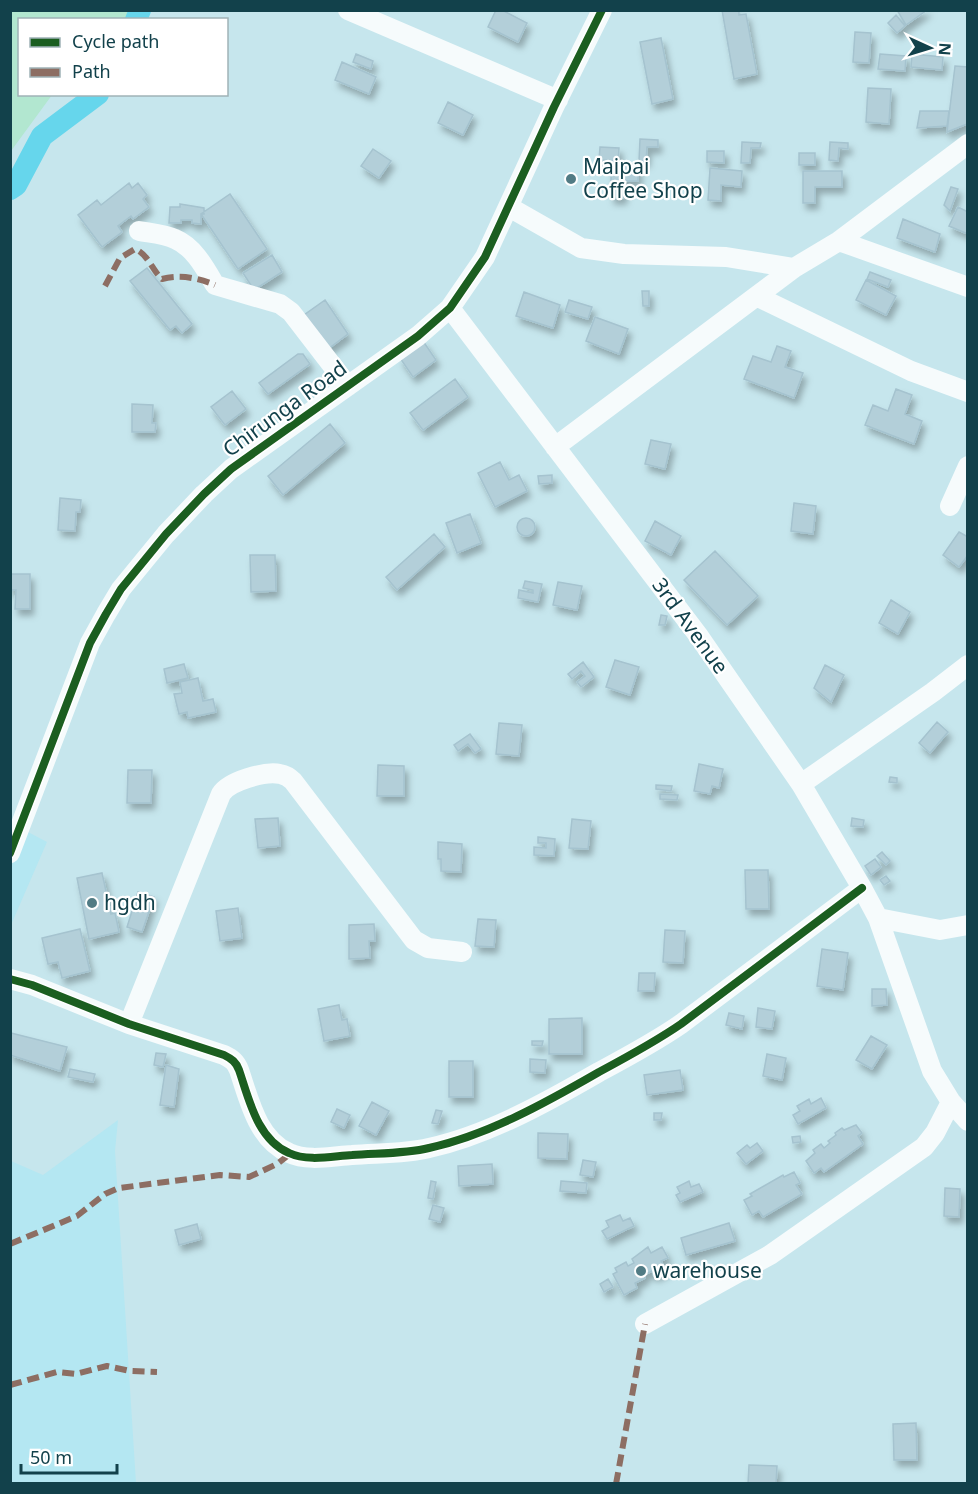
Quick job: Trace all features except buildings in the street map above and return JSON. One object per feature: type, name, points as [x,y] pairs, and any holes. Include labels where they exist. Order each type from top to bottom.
[{"type":"street","points":[[348,10],[558,100]]},
{"type":"street","name":"Chirunga Road","points":[[10,854],[90,643],[121,589],[166,534],[231,469],[418,336],[450,308],[485,257],[602,10]]},
{"type":"street","points":[[555,447],[794,268],[839,241],[968,144]]},
{"type":"street","points":[[509,207],[581,248],[624,254],[726,257],[794,268]]},
{"type":"street","points":[[139,231],[175,239],[188,248],[204,266],[215,285],[280,304],[291,312],[348,386]]},
{"type":"street","points":[[839,241],[968,287]]},
{"type":"street","points":[[758,297],[911,371],[968,392]]},
{"type":"street","name":"3rd Avenue","points":[[450,308],[698,635],[801,784],[878,918],[932,1071],[951,1102],[968,1121]]},
{"type":"street","points":[[950,506],[968,466]]},
{"type":"street","points":[[801,784],[968,665]]},
{"type":"street","points":[[129,1024],[221,795],[234,783],[270,773],[287,775],[293,781],[414,940],[428,948],[462,952]]},
{"type":"street","points":[[10,980],[40,988],[129,1024],[232,1059],[237,1064],[260,1125],[278,1147],[290,1154],[313,1157],[430,1148],[461,1140],[556,1096],[654,1042],[862,888]]},
{"type":"street","points":[[878,918],[934,930],[954,929],[968,925]]},
{"type":"street","points":[[645,1324],[770,1255],[924,1147],[935,1133],[951,1102]]},
{"type":"shaded area","points":[[11,823],[47,842],[11,925]]},
{"type":"shaded area","points":[[118,1120],[115,1151],[136,1483],[11,1483],[11,1161],[43,1175]]},
{"type":"green space","points":[[11,10],[135,11],[132,18],[18,18],[18,96],[51,96],[11,151]]},
{"type":"waterway","points":[[137,18],[140,10]]},
{"type":"waterway","points":[[10,189],[16,185],[42,136],[95,96]]},
{"type":"marked path","points":[[105,286],[120,258],[135,249],[143,255],[162,279],[189,278],[215,285]]},
{"type":"marked path","points":[[10,1244],[77,1216],[105,1194],[119,1188],[220,1175],[249,1177],[277,1164],[290,1154]]},
{"type":"marked path","points":[[616,1484],[645,1324]]},
{"type":"marked path","points":[[10,1385],[57,1372],[76,1374],[107,1366],[130,1371],[157,1372]]},
{"type":"cycle path","points":[[10,853],[90,643],[121,589],[166,534],[231,469],[418,336],[450,308],[485,257],[554,107],[602,10]]},
{"type":"cycle path","points":[[10,979],[32,985],[129,1024],[229,1058],[238,1067],[251,1105],[262,1128],[278,1147],[289,1153],[296,1156],[320,1158],[410,1151],[451,1142],[495,1126],[559,1095],[651,1043],[681,1024],[862,888]]},
{"type":"place","name":"Maipai Coffee Shop","points":[[571,179]]},
{"type":"place","name":"hgdh","points":[[92,903]]},
{"type":"place","name":"warehouse","points":[[641,1271]]}]
